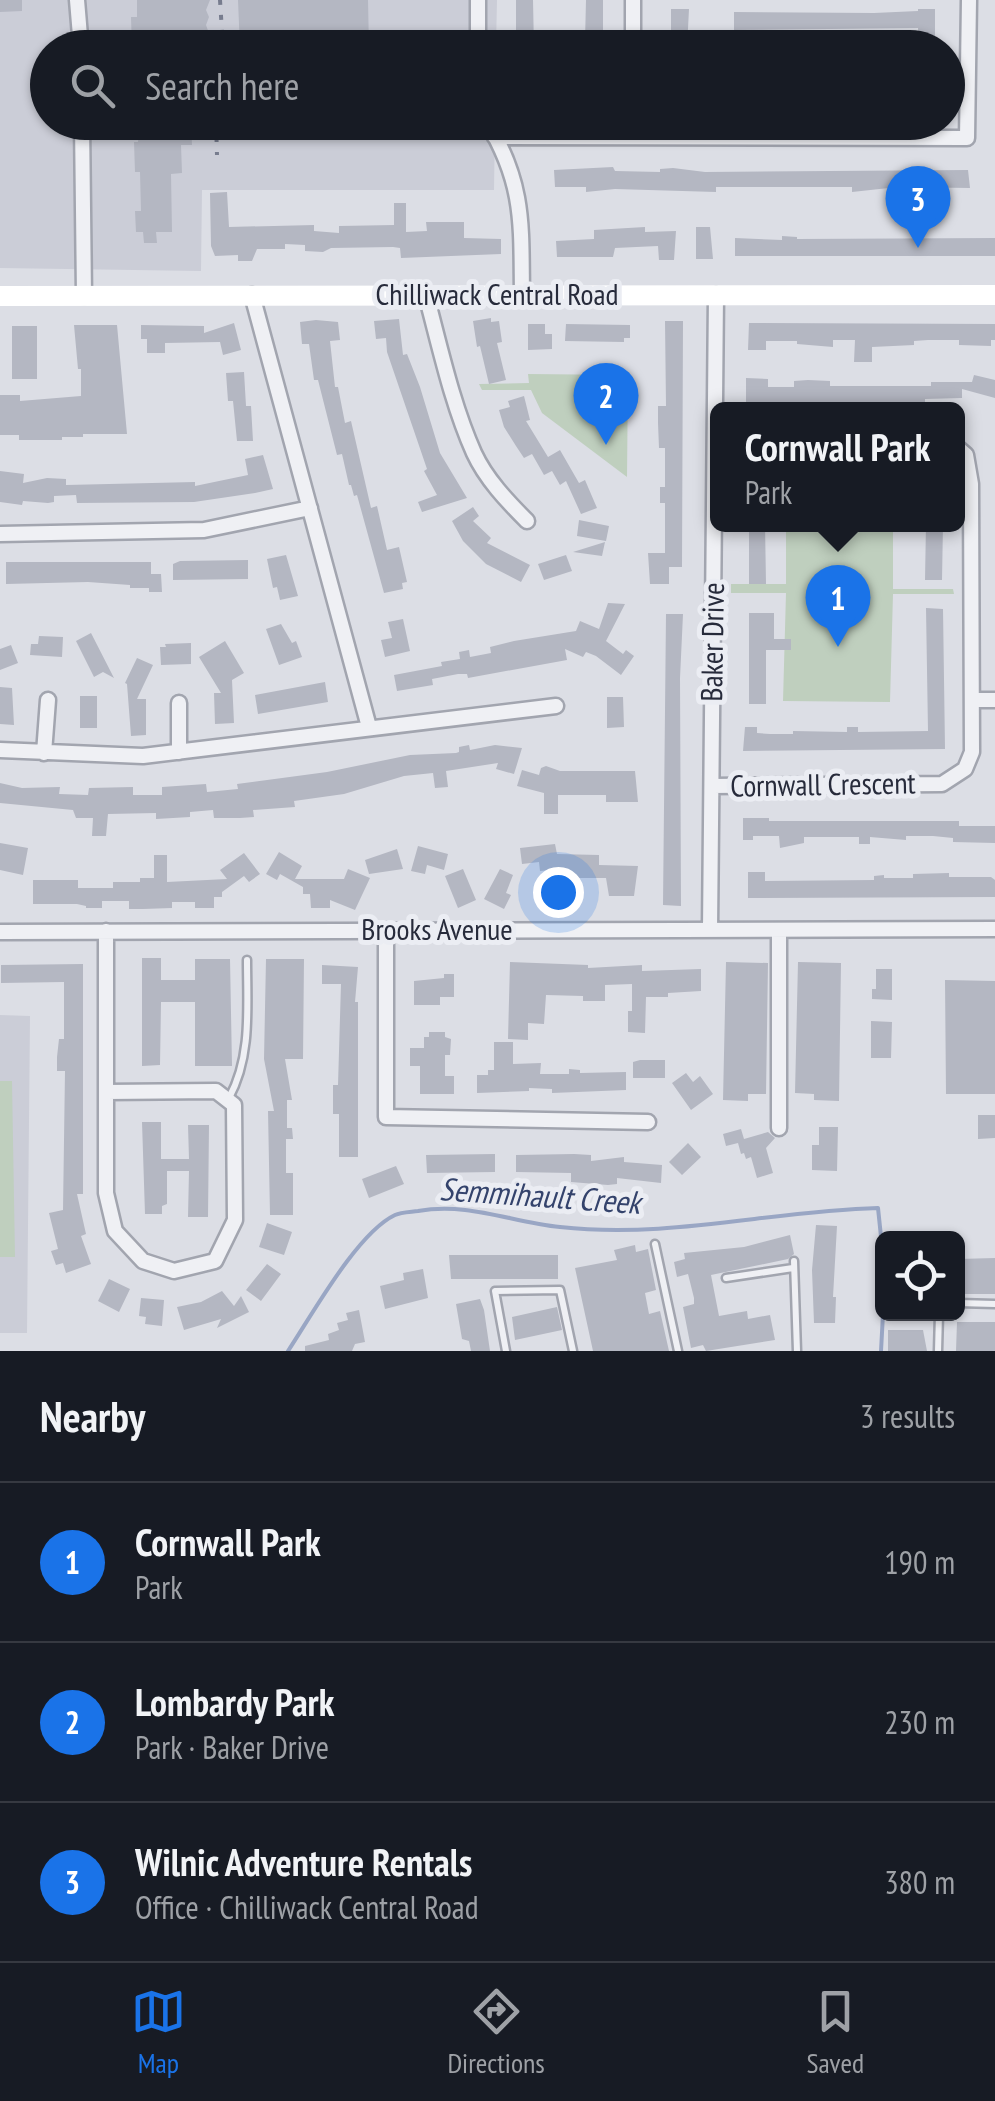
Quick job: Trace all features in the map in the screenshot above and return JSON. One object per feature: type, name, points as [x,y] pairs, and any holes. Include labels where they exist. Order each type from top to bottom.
[{"type":"street","points":[[77,0],[80,30]]},
{"type":"street","points":[[478,0],[478,30]]},
{"type":"street","points":[[632,0],[632,30]]},
{"type":"street","points":[[965,138],[969,0]]},
{"type":"street","points":[[82,140],[84,296]]},
{"type":"street","points":[[497,140],[511,167],[521,206],[522,295]]},
{"type":"street","points":[[252,295],[369,727]]},
{"type":"street","points":[[426,295],[475,454],[503,497],[527,521]]},
{"type":"street","name":"Baker Drive","points":[[716,295],[716,402]]},
{"type":"street","name":"Chilliwack Central Road","points":[[0,296],[995,295]]},
{"type":"street","name":"Cornwall Crescent","points":[[712,786],[942,784],[965,769],[972,752],[971,484],[965,453]]},
{"type":"street","points":[[0,534],[204,530],[310,508]]},
{"type":"street","name":"Baker Drive","points":[[710,930],[715,532]]},
{"type":"street","points":[[44,753],[48,700]]},
{"type":"street","points":[[972,700],[995,700]]},
{"type":"street","points":[[178,752],[180,704]]},
{"type":"street","points":[[0,750],[142,756],[556,706]]},
{"type":"street","name":"Brooks Avenue","points":[[0,932],[995,929]]},
{"type":"street","points":[[386,930],[386,1117],[648,1122]]},
{"type":"street","points":[[779,930],[779,1128]]},
{"type":"street","points":[[106,931],[106,1092],[106,1193],[115,1231],[142,1261],[174,1271],[215,1261],[235,1220],[235,1112],[229,1098],[216,1091],[106,1092]]},
{"type":"lane","points":[[229,1098],[240,1078],[247,1037],[247,960]]},
{"type":"lane","points":[[655,1244],[678,1351]]},
{"type":"lane","points":[[726,1278],[794,1264],[797,1351]]},
{"type":"lane","points":[[506,1351],[495,1292],[560,1290],[573,1351]]},
{"type":"lane","points":[[965,1304],[995,1304]]},
{"type":"lane","points":[[938,1351],[939,1321]]},
{"type":"shaded area","points":[[0,0],[497,0],[496,30],[30,30],[30,140],[495,140],[494,190],[202,190],[201,271],[0,268]]},
{"type":"shaded area","points":[[0,1015],[30,1016],[27,1333],[0,1333]]},
{"type":"green space","points":[[528,374],[628,375],[627,477],[542,413],[531,390],[482,390],[479,384],[529,383]]},
{"type":"green space","points":[[786,532],[893,532],[893,589],[953,589],[954,594],[893,594],[890,702],[783,701],[786,593],[731,593],[731,584],[786,584]]},
{"type":"green space","points":[[0,1081],[12,1081],[15,1257],[0,1257]]},
{"type":"building","points":[[0,0],[22,0],[22,11],[0,12]]},
{"type":"building","points":[[137,0],[210,0],[206,10],[208,30],[131,30],[131,17],[137,17]]},
{"type":"building","points":[[238,0],[368,0],[369,30],[239,30]]},
{"type":"building","points":[[516,0],[533,0],[534,30],[516,30]]},
{"type":"building","points":[[586,0],[603,0],[603,30],[585,30]]},
{"type":"building","points":[[671,9],[689,9],[688,30],[671,30]]},
{"type":"building","points":[[935,9],[935,30],[734,30],[734,12]]},
{"type":"building","points":[[192,140],[192,145],[181,145],[182,173],[171,174],[172,232],[156,232],[157,243],[144,243],[143,232],[136,232],[135,211],[141,211],[140,172],[135,172],[134,142]]},
{"type":"building","points":[[613,167],[615,171],[660,172],[673,168],[705,172],[968,170],[970,188],[898,187],[852,192],[852,187],[716,187],[716,192],[586,192],[586,187],[555,187],[554,170]]},
{"type":"building","points":[[227,192],[229,227],[314,225],[314,231],[339,233],[339,226],[394,225],[394,203],[406,203],[406,232],[427,231],[426,222],[464,222],[464,238],[501,239],[501,254],[401,258],[400,248],[393,247],[331,248],[323,252],[305,251],[305,245],[285,244],[285,249],[257,249],[252,261],[238,261],[238,255],[215,256],[211,246],[210,193]]},
{"type":"building","points":[[645,227],[645,232],[676,231],[674,260],[659,260],[658,246],[615,248],[613,257],[557,257],[556,241],[594,239],[594,230]]},
{"type":"building","points":[[696,227],[710,227],[713,259],[696,259]]},
{"type":"building","points":[[782,236],[995,238],[995,256],[735,256],[735,238],[782,240]]},
{"type":"building","points":[[491,318],[491,322],[499,321],[502,342],[497,343],[506,380],[489,384],[473,321]]},
{"type":"building","points":[[399,319],[403,355],[407,354],[420,387],[440,453],[467,498],[422,512],[418,502],[437,495],[424,471],[427,469],[387,352],[386,338],[376,339],[374,321]]},
{"type":"building","points":[[665,321],[683,321],[682,567],[669,567],[669,584],[650,584],[648,553],[665,553],[665,503],[660,503],[660,487],[665,487],[665,448],[659,448],[658,406],[666,406]]},
{"type":"building","points":[[300,322],[338,322],[340,340],[330,341],[335,387],[345,423],[351,421],[371,508],[377,506],[387,550],[399,547],[407,582],[402,583],[403,589],[384,593],[357,495],[349,485],[342,454],[337,455],[318,380],[314,380],[309,344],[302,344]]},
{"type":"building","points":[[234,323],[241,350],[223,355],[220,342],[165,343],[165,353],[147,353],[147,339],[141,339],[141,325],[204,326],[204,333]]},
{"type":"building","points":[[749,323],[995,324],[995,340],[991,340],[991,346],[928,340],[914,341],[914,345],[872,347],[872,362],[854,362],[855,340],[833,340],[833,347],[766,341],[766,350],[748,350]]},
{"type":"building","points":[[528,324],[545,324],[545,334],[552,334],[552,349],[528,350]]},
{"type":"building","points":[[566,324],[630,325],[630,338],[624,338],[624,342],[565,341]]},
{"type":"building","points":[[74,325],[117,325],[127,434],[83,434],[62,440],[19,440],[19,435],[0,435],[0,395],[20,395],[20,401],[81,396]]},
{"type":"building","points":[[12,326],[37,326],[37,379],[12,379]]},
{"type":"building","points":[[244,372],[253,441],[237,441],[233,401],[228,401],[226,373]]},
{"type":"building","points":[[974,375],[995,380],[995,398],[962,389],[962,398],[925,402],[746,402],[746,378],[768,379],[768,387],[794,387],[794,381],[808,380],[830,381],[830,386],[972,382]]},
{"type":"building","points":[[524,396],[530,420],[526,421],[548,457],[560,450],[579,483],[585,480],[597,508],[581,514],[566,481],[560,485],[552,471],[544,475],[532,454],[524,458],[516,446],[499,410],[510,407],[508,401]]},
{"type":"building","points":[[263,455],[273,489],[255,493],[194,502],[77,503],[76,495],[54,496],[54,502],[48,503],[0,502],[0,471],[24,474],[23,483],[47,478],[66,479],[66,485],[195,482],[195,486],[248,475],[245,459]]},
{"type":"building","points":[[473,507],[479,516],[473,521],[491,538],[487,543],[530,565],[521,582],[486,564],[463,541],[452,521]]},
{"type":"building","points":[[579,520],[609,526],[606,541],[577,536]]},
{"type":"building","points":[[749,532],[765,532],[766,584],[749,584]]},
{"type":"building","points":[[926,532],[943,532],[942,580],[925,580]]},
{"type":"building","points":[[605,542],[602,556],[573,552]]},
{"type":"building","points":[[286,555],[298,596],[280,600],[277,587],[273,588],[267,559]]},
{"type":"building","points":[[566,555],[572,571],[544,580],[538,564]]},
{"type":"building","points":[[248,560],[248,579],[173,580],[173,564],[180,561]]},
{"type":"building","points":[[6,562],[151,562],[151,574],[161,574],[162,592],[88,582],[6,584]]},
{"type":"building","points":[[608,603],[625,604],[606,641],[623,654],[626,650],[634,656],[621,675],[596,656],[586,652],[583,657],[565,649],[567,660],[468,678],[467,674],[458,674],[432,679],[433,685],[397,691],[394,675],[442,666],[441,662],[460,659],[459,652],[469,650],[470,657],[491,653],[490,647],[576,631],[580,621],[599,629]]},
{"type":"building","points":[[926,608],[943,609],[945,749],[743,751],[745,727],[757,727],[757,733],[770,734],[847,732],[847,727],[858,727],[858,732],[928,731]]},
{"type":"building","points":[[749,613],[774,613],[774,639],[791,639],[791,650],[766,650],[766,704],[749,704]]},
{"type":"building","points":[[666,614],[683,614],[681,906],[663,905]]},
{"type":"building","points":[[403,619],[410,651],[385,657],[381,640],[392,638],[388,622]]},
{"type":"building","points":[[281,624],[292,643],[296,641],[302,657],[279,665],[266,629]]},
{"type":"building","points":[[91,633],[114,678],[103,672],[94,677],[76,641]]},
{"type":"building","points":[[39,636],[63,637],[62,657],[30,655],[31,644],[38,644]]},
{"type":"building","points":[[225,641],[244,673],[232,680],[234,723],[215,724],[214,693],[221,693],[199,657]]},
{"type":"building","points":[[191,643],[191,664],[161,665],[160,647]]},
{"type":"building","points":[[11,645],[18,663],[0,670],[0,649]]},
{"type":"building","points":[[137,658],[153,665],[137,699],[146,699],[146,735],[131,736],[125,683]]},
{"type":"building","points":[[325,682],[328,702],[258,714],[255,695]]},
{"type":"building","points":[[0,687],[12,688],[14,725],[0,724]]},
{"type":"building","points":[[80,696],[97,696],[97,728],[80,728]]},
{"type":"building","points":[[607,697],[623,697],[624,727],[607,728]]},
{"type":"building","points":[[469,745],[470,750],[495,745],[522,748],[514,774],[496,769],[498,763],[446,771],[448,787],[435,788],[433,773],[404,776],[344,794],[294,801],[295,807],[253,810],[254,817],[214,818],[213,810],[190,812],[190,817],[156,819],[156,813],[108,814],[106,836],[92,836],[93,818],[76,818],[73,810],[0,803],[0,783],[22,788],[60,787],[59,794],[88,795],[89,788],[133,787],[133,795],[162,795],[162,787],[206,784],[207,792],[410,755],[456,753],[459,747]]},
{"type":"building","points":[[546,766],[560,771],[635,771],[638,802],[606,802],[606,795],[558,795],[558,814],[544,814],[544,793],[517,786],[522,770],[539,775]]},
{"type":"building","points":[[743,818],[959,821],[959,826],[995,826],[995,843],[906,836],[906,840],[870,837],[870,844],[859,844],[859,837],[804,837],[804,843],[780,848],[779,836],[743,840]]},
{"type":"building","points":[[0,843],[28,848],[23,875],[0,870]]},
{"type":"building","points":[[555,844],[557,854],[599,855],[599,865],[638,866],[634,896],[609,896],[606,878],[562,878],[563,869],[540,871],[539,862],[522,864],[520,848]]},
{"type":"building","points":[[418,846],[448,854],[444,870],[427,865],[425,874],[411,871]]},
{"type":"building","points":[[397,849],[403,869],[369,874],[365,860]]},
{"type":"building","points":[[279,852],[302,866],[295,879],[344,879],[348,869],[370,878],[355,910],[330,900],[330,908],[311,908],[310,894],[303,894],[303,887],[280,874],[277,880],[266,874]]},
{"type":"building","points":[[244,853],[260,874],[249,882],[244,876],[222,892],[222,897],[214,897],[214,908],[195,908],[195,902],[172,902],[172,908],[143,909],[129,909],[129,901],[102,901],[102,908],[33,904],[33,880],[78,880],[78,888],[113,888],[113,882],[154,878],[154,855],[167,855],[167,882],[227,879],[220,870]]},
{"type":"building","points":[[463,869],[476,900],[458,908],[445,876]]},
{"type":"building","points":[[500,869],[513,875],[506,893],[511,895],[504,909],[484,899]]},
{"type":"building","points":[[748,872],[765,872],[765,881],[874,880],[874,876],[884,875],[913,878],[913,874],[949,873],[949,877],[991,877],[995,880],[995,897],[748,898]]},
{"type":"building","points":[[142,958],[161,958],[161,980],[195,980],[195,959],[230,959],[232,1066],[195,1066],[195,1002],[161,1002],[160,1065],[142,1066]]},
{"type":"building","points":[[266,959],[304,959],[303,1059],[285,1059],[292,1100],[287,1100],[287,1128],[292,1128],[293,1139],[286,1139],[286,1173],[293,1173],[293,1215],[270,1215],[268,1111],[274,1111],[264,1059]]},
{"type":"building","points":[[510,962],[588,968],[642,965],[642,971],[701,969],[701,991],[646,997],[645,1033],[628,1032],[632,984],[605,985],[605,1001],[546,995],[544,1024],[528,1023],[528,1040],[508,1039]]},
{"type":"building","points":[[726,962],[768,963],[766,1094],[748,1094],[748,1101],[723,1100]]},
{"type":"building","points":[[798,962],[841,963],[839,1101],[814,1100],[814,1094],[795,1093]]},
{"type":"building","points":[[83,964],[83,1194],[77,1194],[86,1234],[81,1236],[91,1264],[66,1273],[63,1263],[56,1265],[51,1251],[58,1249],[49,1213],[63,1210],[65,1071],[57,1071],[57,1057],[59,1039],[64,1039],[64,982],[1,983],[1,965]]},
{"type":"building","points":[[322,965],[358,967],[358,1157],[339,1157],[339,1114],[333,1114],[333,1085],[338,1085],[341,984],[322,984]]},
{"type":"building","points":[[876,969],[892,969],[892,1000],[872,999]]},
{"type":"building","points":[[444,974],[454,974],[454,997],[440,997],[440,1005],[414,1005],[414,981],[444,978]]},
{"type":"building","points":[[945,980],[995,981],[995,1094],[946,1094]]},
{"type":"building","points":[[871,1021],[892,1022],[891,1058],[871,1058]]},
{"type":"building","points":[[429,1032],[445,1032],[445,1037],[451,1039],[450,1055],[445,1055],[445,1076],[454,1076],[454,1094],[420,1094],[420,1066],[410,1066],[410,1048],[424,1048],[424,1037],[429,1037]]},
{"type":"building","points":[[494,1042],[513,1042],[513,1064],[541,1063],[540,1074],[569,1074],[569,1069],[580,1073],[626,1072],[626,1090],[552,1093],[552,1089],[529,1088],[477,1093],[477,1075],[488,1075],[488,1070],[494,1070]]},
{"type":"building","points":[[665,1060],[665,1078],[633,1078],[633,1062]]},
{"type":"building","points":[[686,1073],[693,1082],[700,1076],[713,1094],[691,1110],[672,1083]]},
{"type":"building","points":[[978,1115],[995,1115],[995,1138],[978,1139]]},
{"type":"building","points":[[142,1122],[161,1122],[161,1159],[189,1159],[188,1125],[209,1125],[208,1217],[188,1217],[189,1171],[167,1171],[167,1204],[162,1206],[162,1214],[145,1214]]},
{"type":"building","points":[[819,1127],[838,1127],[837,1171],[812,1170],[812,1145],[819,1145]]},
{"type":"building","points":[[741,1129],[744,1139],[768,1132],[775,1138],[766,1148],[773,1173],[757,1178],[751,1157],[746,1159],[741,1154],[738,1143],[726,1146],[723,1134]]},
{"type":"building","points":[[688,1143],[701,1157],[682,1175],[669,1162]]},
{"type":"building","points":[[495,1154],[495,1172],[427,1173],[426,1155]]},
{"type":"building","points":[[516,1155],[591,1155],[591,1161],[624,1157],[624,1162],[662,1165],[661,1183],[617,1178],[617,1184],[608,1185],[571,1182],[571,1173],[516,1172]]},
{"type":"building","points":[[396,1166],[404,1184],[369,1198],[362,1179]]},
{"type":"building","points":[[267,1223],[292,1232],[284,1255],[259,1247]]},
{"type":"building","points":[[816,1225],[837,1226],[835,1323],[814,1323],[812,1270]]},
{"type":"building","points":[[790,1235],[794,1254],[788,1259],[711,1275],[719,1316],[747,1311],[748,1319],[770,1315],[775,1340],[706,1351],[703,1345],[691,1348],[683,1307],[694,1304],[694,1298],[688,1274],[677,1277],[674,1262],[685,1259],[684,1253],[744,1247]]},
{"type":"building","points":[[635,1245],[636,1252],[648,1249],[656,1290],[645,1293],[649,1314],[660,1311],[669,1351],[593,1351],[575,1268],[617,1260],[614,1250]]},
{"type":"building","points":[[449,1255],[558,1255],[558,1279],[451,1279]]},
{"type":"building","points":[[995,1258],[995,1294],[965,1294],[965,1259]]},
{"type":"building","points":[[267,1264],[281,1274],[261,1301],[246,1290]]},
{"type":"building","points":[[423,1269],[428,1298],[385,1309],[380,1286],[404,1280],[403,1273]]},
{"type":"building","points":[[109,1279],[130,1289],[119,1312],[98,1301]]},
{"type":"building","points":[[222,1291],[234,1306],[241,1296],[249,1312],[217,1328],[221,1319],[184,1330],[177,1307],[201,1302]]},
{"type":"building","points":[[141,1298],[164,1300],[162,1326],[145,1324],[146,1317],[139,1316]]},
{"type":"building","points":[[480,1299],[490,1351],[471,1351],[469,1341],[462,1339],[456,1304]]},
{"type":"building","points":[[557,1307],[562,1330],[515,1340],[512,1317]]},
{"type":"building","points":[[359,1310],[365,1342],[355,1344],[352,1351],[305,1351],[305,1346],[329,1340],[328,1334],[339,1330],[337,1323],[348,1320],[346,1313]]},
{"type":"building","points":[[957,1322],[995,1322],[995,1351],[956,1351]]},
{"type":"building","points":[[888,1330],[923,1330],[927,1351],[888,1351]]},
{"type":"waterway","name":"Semmihault Creek","points":[[288,1351],[351,1256],[380,1225],[403,1213],[454,1209],[542,1225],[641,1230],[878,1208],[880,1231]]},
{"type":"waterway","name":"Semmihault Creek","points":[[881,1351],[883,1321]]},
{"type":"railway","points":[[220,0],[222,30]]},
{"type":"railway","points":[[217,140],[217,155]]},
{"type":"place","name":"Wilnic Adventure Rentals","points":[[918,248]]},
{"type":"place","name":"Lombardy Park","points":[[606,445]]},
{"type":"place","name":"Cornwall Park","points":[[838,647]]}]
